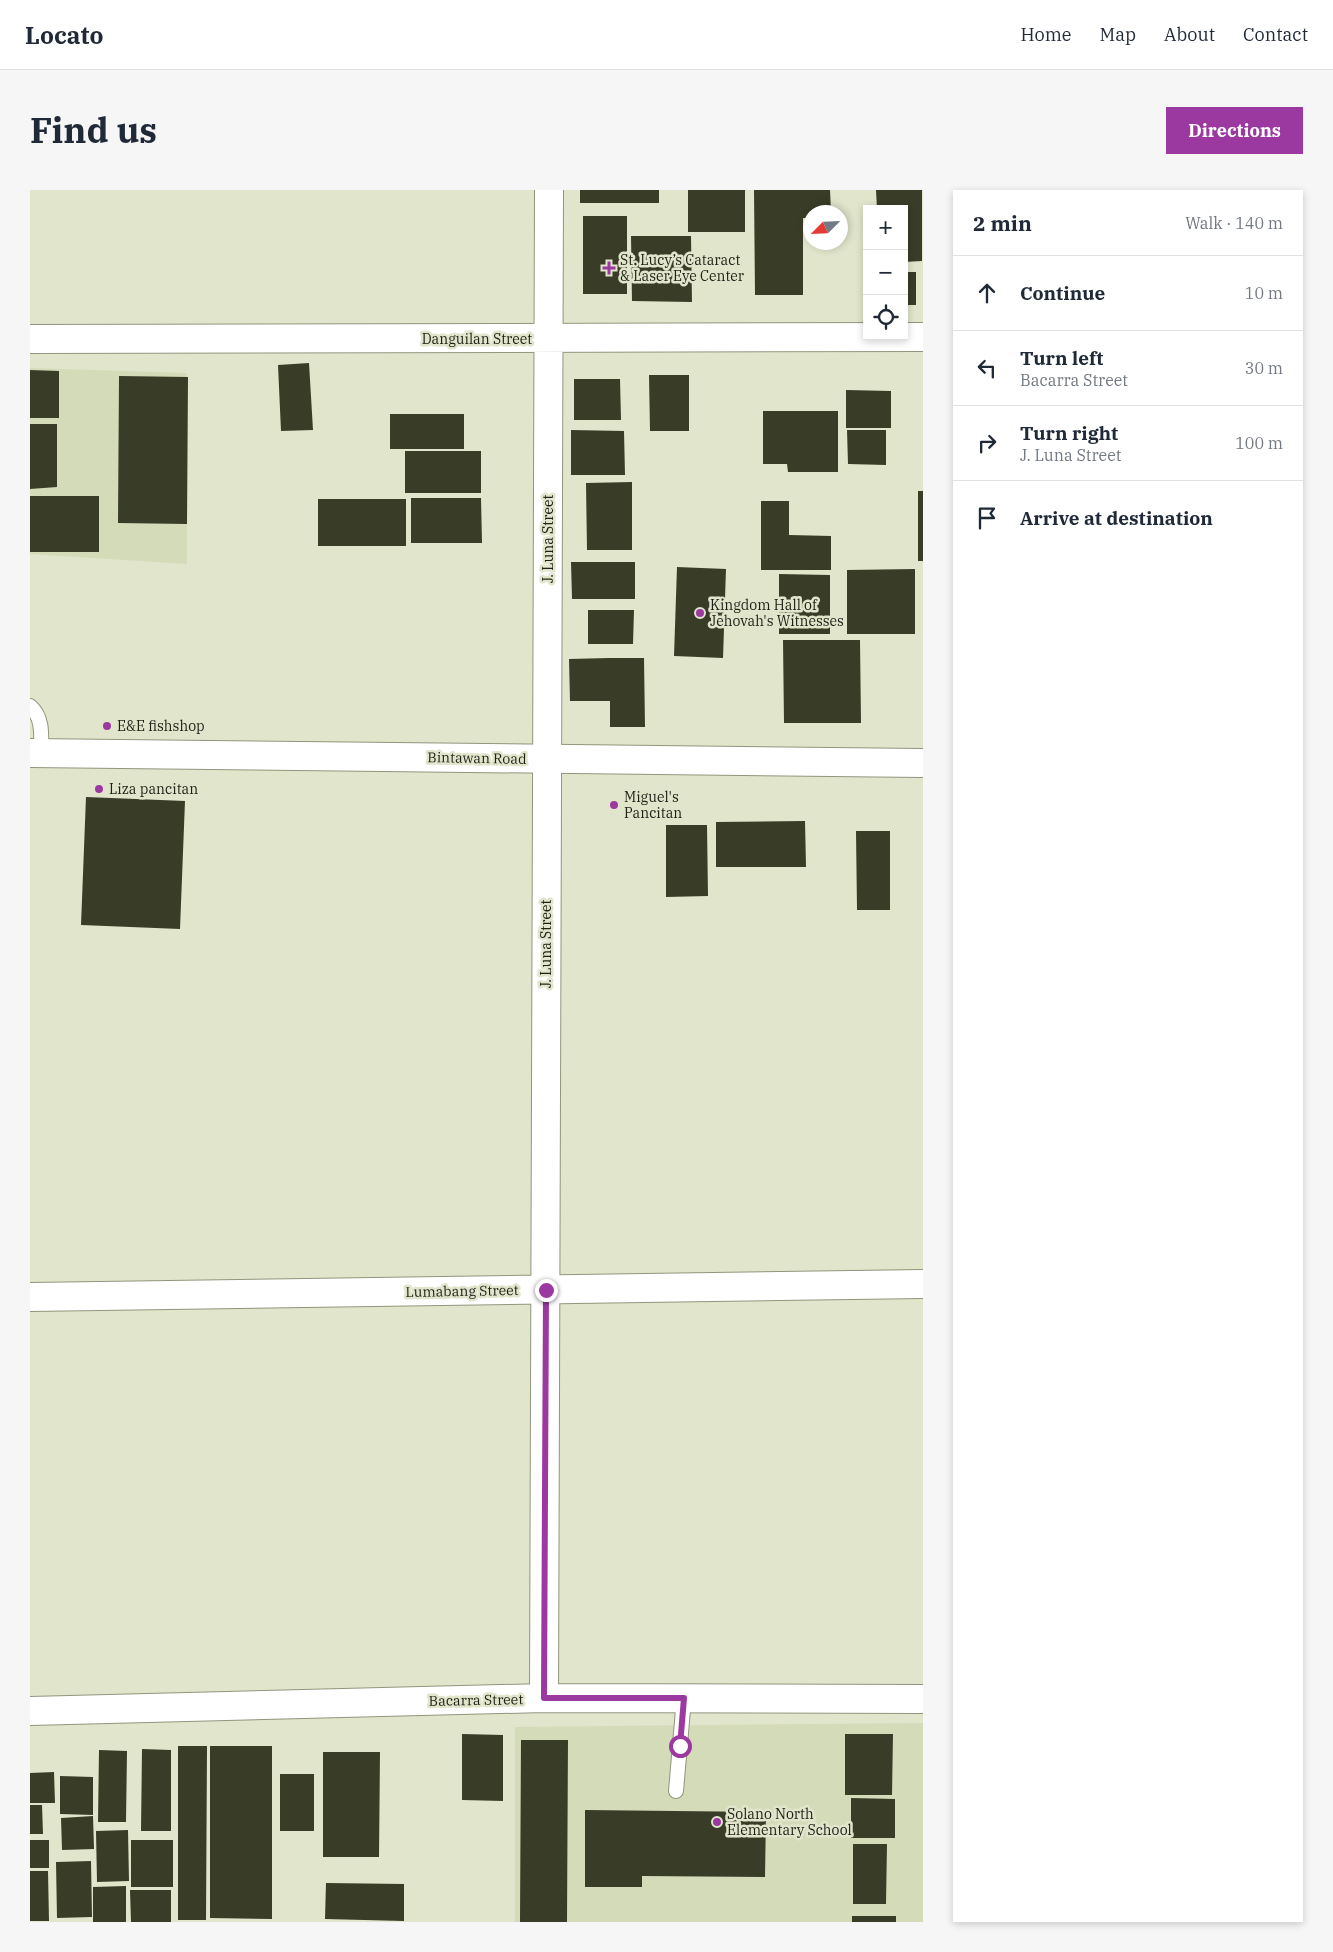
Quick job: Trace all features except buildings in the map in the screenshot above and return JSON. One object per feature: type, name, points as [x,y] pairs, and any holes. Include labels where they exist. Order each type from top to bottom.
[{"type":"street","name":"J. Luna Street","points":[[544,1698],[549,190]]},
{"type":"street","name":"Danguilan Street","points":[[30,339],[923,337]]},
{"type":"street","name":"Bintawan Road","points":[[35,753],[923,763]]},
{"type":"street","name":"Lumabang Street","points":[[30,1297],[923,1284]]},
{"type":"street","name":"Bacarra Street","points":[[30,1712],[544,1698],[923,1699]]},
{"type":"lane","points":[[30,706],[34,709],[42,727],[35,753]]},
{"type":"lane","points":[[676,1792],[684,1698]]},
{"type":"shaded area","points":[[30,368],[187,373],[187,564],[30,554]]},
{"type":"shaded area","name":"Solano North Elementary School","points":[[923,1723],[923,1922],[515,1922],[515,1727]]},
{"type":"place","name":"St. Lucy’s Cataract & Laser Eye Center","points":[[609,268]]},
{"type":"place","name":"Kingdom Hall of Jehovah's Witnesses","points":[[700,613]]},
{"type":"place","name":"E&E fishshop","points":[[107,726]]},
{"type":"place","name":"Liza pancitan","points":[[99,789]]},
{"type":"place","name":"Miguel's Pancitan","points":[[614,805]]},
{"type":"place","name":"Solano North Elementary School","points":[[717,1822]]},
{"type":"route","points":[[546,1290],[544,1698],[684,1698],[680,1746]]}]
